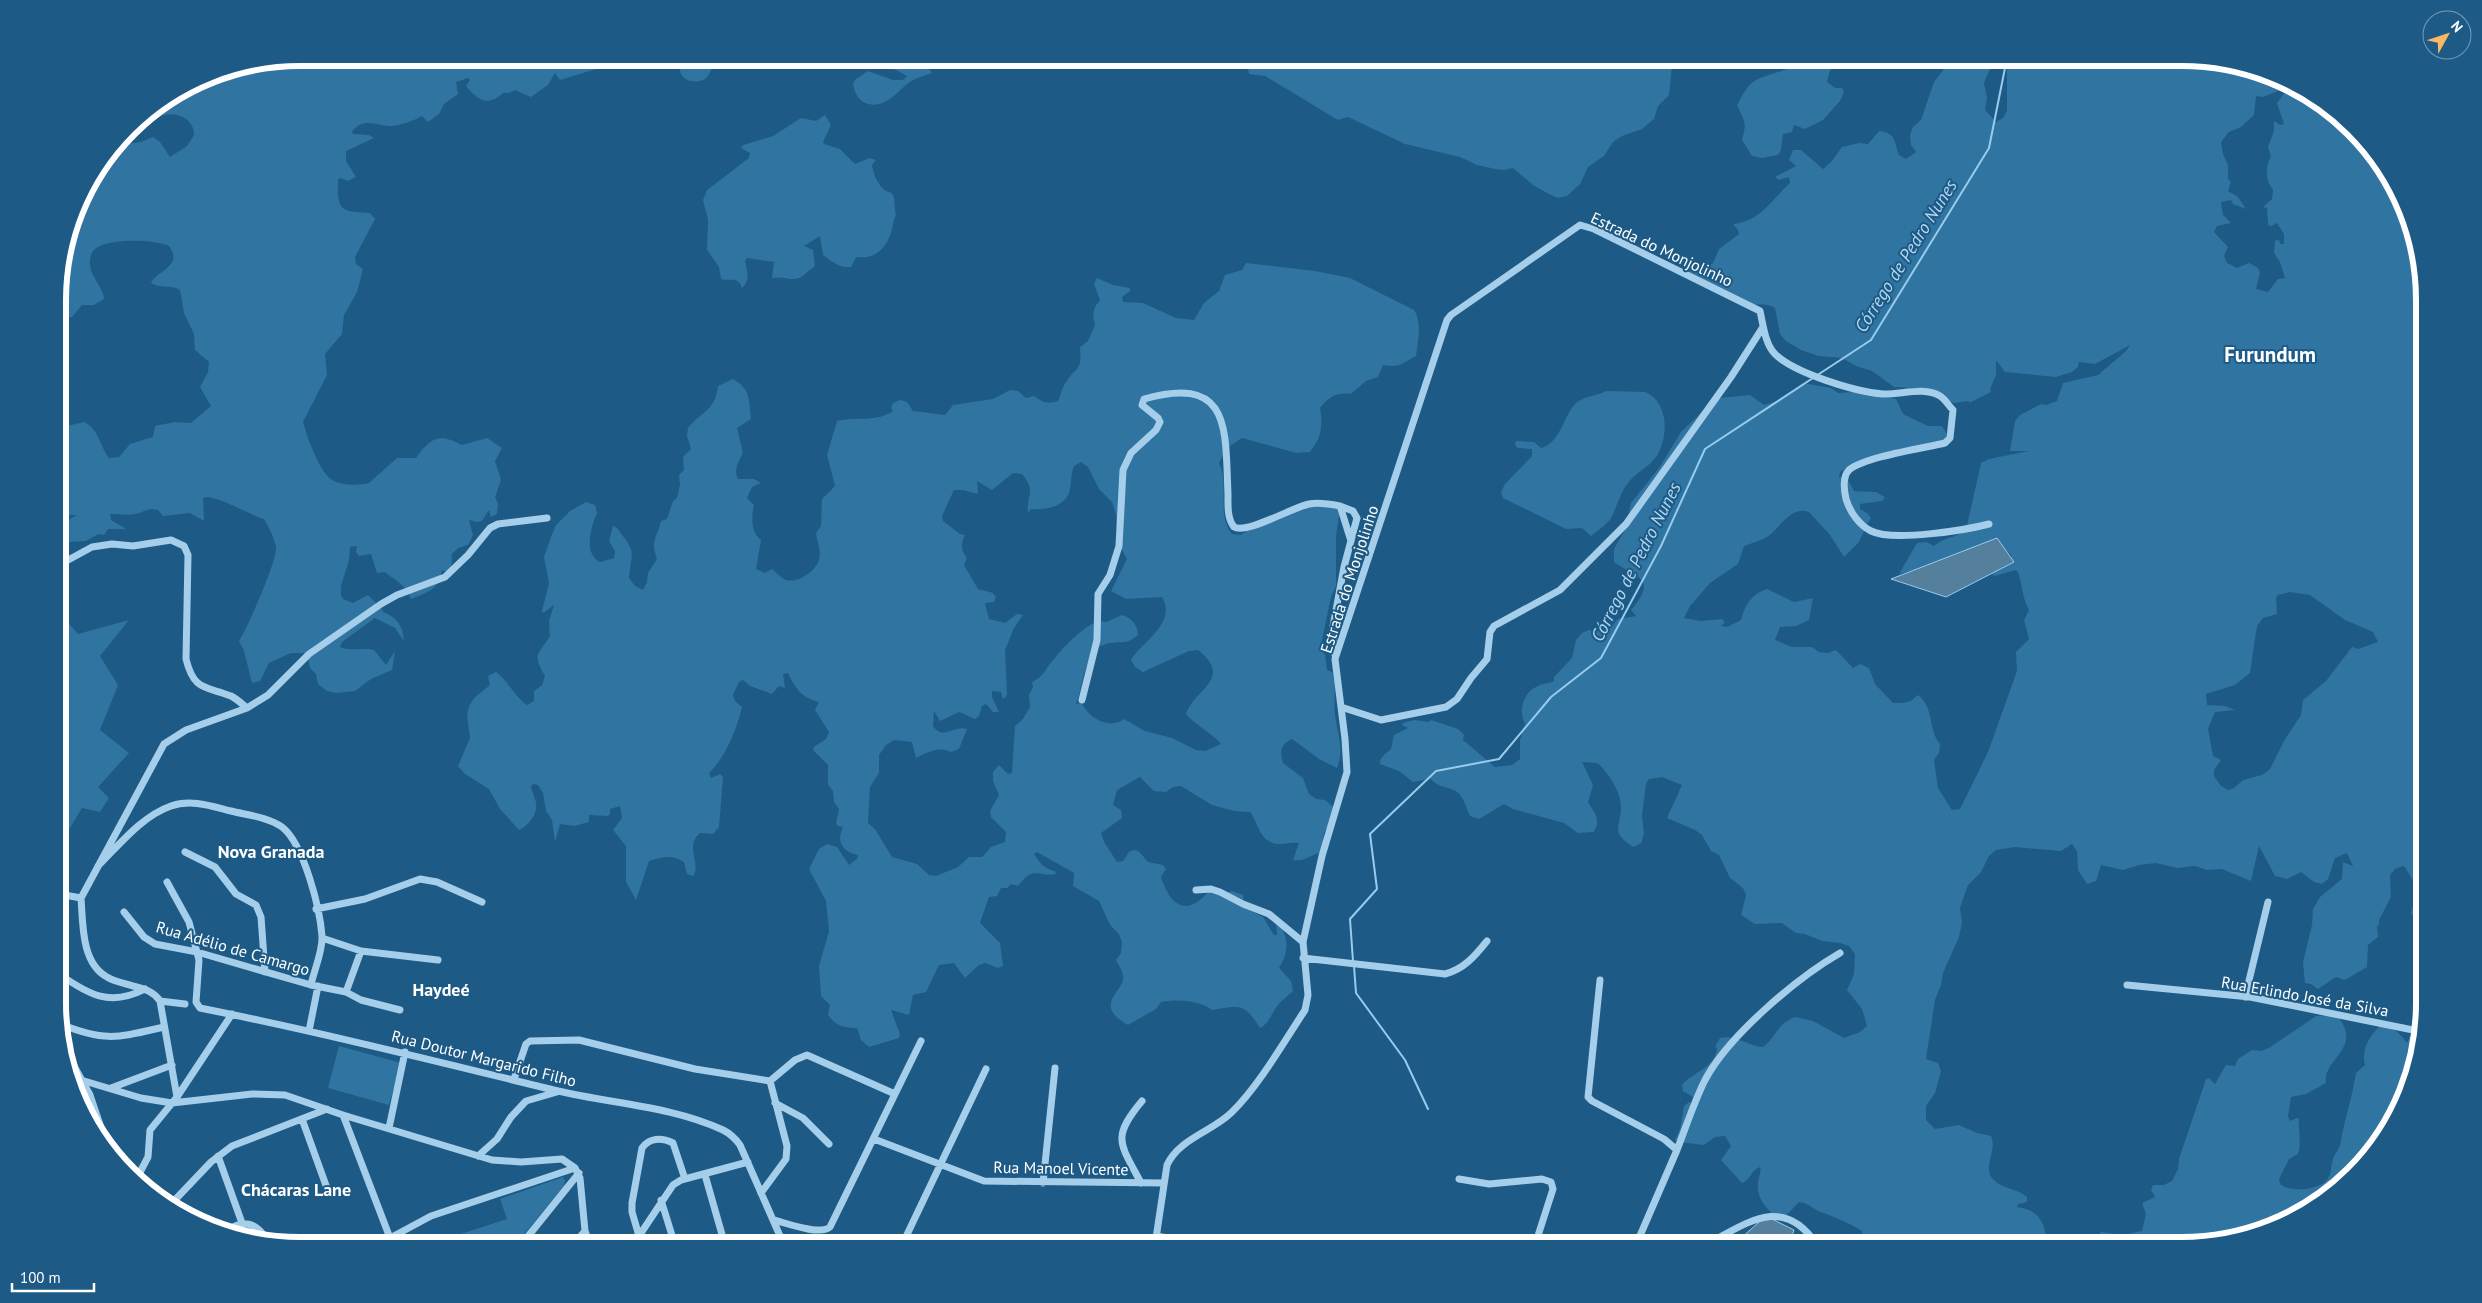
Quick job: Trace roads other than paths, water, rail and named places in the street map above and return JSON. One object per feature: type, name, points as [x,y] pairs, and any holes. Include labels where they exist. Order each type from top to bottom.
[{"type":"street","name":"Estrada do Monjolinho","points":[[1157,1236],[1167,1165],[1175,1151],[1221,1122],[1236,1108],[1305,1010],[1308,995],[1303,942],[1322,856],[1347,772],[1335,659],[1447,320],[1451,315],[1580,225],[1594,229],[1760,311],[1763,327]]},
{"type":"street","points":[[1763,327],[1774,354],[1791,365],[1821,378],[1871,392],[1918,392],[1939,396],[1953,410],[1950,438],[1945,443],[1891,455],[1859,464],[1849,470],[1845,477],[1844,492],[1847,503],[1860,523],[1872,532],[1884,535],[1962,531],[1989,524]]},
{"type":"street","points":[[1341,707],[1381,720],[1446,707],[1457,699],[1471,678],[1488,660],[1490,632],[1494,626],[1560,590],[1626,524],[1731,377],[1763,327]]},
{"type":"street","points":[[1082,700],[1097,640],[1098,594],[1110,575],[1119,546],[1122,470],[1130,453],[1156,430],[1160,422],[1142,405],[1144,399],[1179,393],[1191,394],[1207,400],[1218,411],[1226,437],[1228,510],[1234,527],[1245,529],[1283,512],[1310,504],[1324,503],[1340,506],[1356,514],[1357,522],[1344,567],[1332,632],[1335,659]]},
{"type":"street","points":[[1340,506],[1351,541]]},
{"type":"street","points":[[175,1100],[172,1065],[160,1001],[154,994],[145,989],[107,978],[95,967],[87,950],[81,898],[164,744],[186,730],[247,708],[268,695],[309,654],[382,604],[398,595],[445,577],[468,555],[490,528],[498,524],[547,518]]},
{"type":"street","points":[[66,561],[92,548],[112,544],[133,546],[172,540],[184,546],[188,555],[188,665],[194,678],[202,688],[235,698],[247,708]]},
{"type":"street","points":[[98,866],[141,824],[161,811],[181,803],[202,804],[257,818],[281,827],[292,839],[305,862],[322,938],[309,1031]]},
{"type":"street","points":[[185,852],[215,867],[236,894],[256,905],[261,917],[266,972]]},
{"type":"street","points":[[316,909],[365,899],[420,880],[437,882],[482,902]]},
{"type":"street","points":[[167,882],[189,922],[197,952]]},
{"type":"street","points":[[1196,890],[1211,889],[1269,914],[1303,942]]},
{"type":"street","points":[[66,895],[81,898]]},
{"type":"street","points":[[2245,997],[2268,902]]},
{"type":"street","name":"Rua Adélio de Camargo","points":[[124,912],[149,941],[163,946],[197,952],[314,985],[346,992],[361,1000],[400,1010]]},
{"type":"street","points":[[322,938],[361,951],[438,960]]},
{"type":"street","points":[[1304,958],[1445,974],[1469,962],[1487,941]]},
{"type":"street","points":[[346,992],[361,951]]},
{"type":"street","name":"Rua Doutor Margarido Filho","points":[[197,952],[200,967],[197,1006],[406,1052],[560,1091],[659,1110],[722,1130],[735,1138],[748,1162],[781,1237]]},
{"type":"street","points":[[1639,1237],[1705,1080],[1726,1049],[1795,982],[1815,967],[1840,953]]},
{"type":"street","points":[[66,978],[84,991],[107,998],[126,998],[145,989]]},
{"type":"street","points":[[1600,980],[1588,1097],[1592,1102],[1664,1139],[1677,1150]]},
{"type":"street","name":"Rua Erlindo José da Silva","points":[[2127,985],[2245,997],[2414,1030]]},
{"type":"street","points":[[160,1001],[185,1004]]},
{"type":"street","points":[[140,1173],[148,1157],[150,1130],[175,1100],[232,1014]]},
{"type":"street","points":[[68,1027],[90,1035],[111,1038],[164,1026]]},
{"type":"street","points":[[514,1079],[526,1044],[530,1042],[574,1039],[695,1069],[770,1081],[795,1060],[807,1055],[895,1094]]},
{"type":"street","points":[[774,1220],[818,1231],[827,1230],[874,1139],[921,1041]]},
{"type":"street","points":[[388,1128],[406,1052]]},
{"type":"street","points":[[110,1088],[172,1065]]},
{"type":"street","points":[[75,1066],[84,1081],[98,1120]]},
{"type":"street","points":[[1043,1183],[1055,1068]]},
{"type":"street","points":[[906,1237],[986,1069]]},
{"type":"street","points":[[80,1080],[150,1100],[276,1094],[311,1102],[343,1115],[478,1156],[506,1162],[556,1158],[567,1162],[577,1171],[587,1237]]},
{"type":"street","points":[[761,1193],[786,1159],[787,1146],[770,1081]]},
{"type":"street","points":[[478,1156],[497,1139],[511,1117],[526,1102],[534,1097],[560,1091]]},
{"type":"street","points":[[1140,1184],[1123,1149],[1121,1137],[1124,1124],[1142,1101]]},
{"type":"street","points":[[775,1103],[803,1118],[829,1144]]},
{"type":"street","points":[[175,1200],[218,1156],[240,1141],[327,1109]]},
{"type":"street","points":[[343,1115],[390,1237]]},
{"type":"street","points":[[302,1119],[328,1191]]},
{"type":"street","name":"Rua Manoel Vicente","points":[[874,1139],[984,1181],[1164,1183]]},
{"type":"street","points":[[639,1236],[632,1212],[632,1203],[642,1148],[648,1141],[667,1140],[673,1143],[685,1180]]},
{"type":"street","points":[[218,1156],[242,1223]]},
{"type":"street","points":[[639,1236],[661,1200],[673,1185],[748,1162]]},
{"type":"street","points":[[392,1237],[431,1216],[577,1171]]},
{"type":"street","points":[[528,1237],[577,1171]]},
{"type":"street","points":[[705,1175],[723,1237]]},
{"type":"street","points":[[1459,1179],[1489,1184],[1542,1180],[1551,1182],[1553,1189],[1537,1237]]},
{"type":"street","points":[[661,1200],[673,1237]]},
{"type":"street","points":[[1720,1237],[1753,1220],[1769,1215],[1794,1222],[1811,1237]]},
{"type":"street","points":[[233,1227],[242,1223],[257,1227],[261,1233]]},
{"type":"street","points":[[580,1237],[585,1231]]},
{"type":"street","points":[[1157,1236],[1162,1237]]},
{"type":"waterway","name":"Córrego de Pedro Nunes","points":[[1819,374],[1871,340],[1989,148],[2005,66]]},
{"type":"waterway","name":"Córrego de Pedro Nunes","points":[[1353,961],[1350,919],[1377,889],[1370,834],[1436,771],[1499,759],[1551,697],[1601,658],[1661,546],[1705,449],[1813,378]]},
{"type":"waterway","name":"Córrego de Pedro Nunes","points":[[1354,966],[1356,993],[1405,1060],[1428,1109]]},
{"type":"district","name":"Furundum","points":[[2270,355]]},
{"type":"district","name":"Nova Granada","points":[[271,852]]},
{"type":"district","name":"Haydeé","points":[[441,990]]},
{"type":"district","name":"Chácaras Lane","points":[[296,1190]]}]
